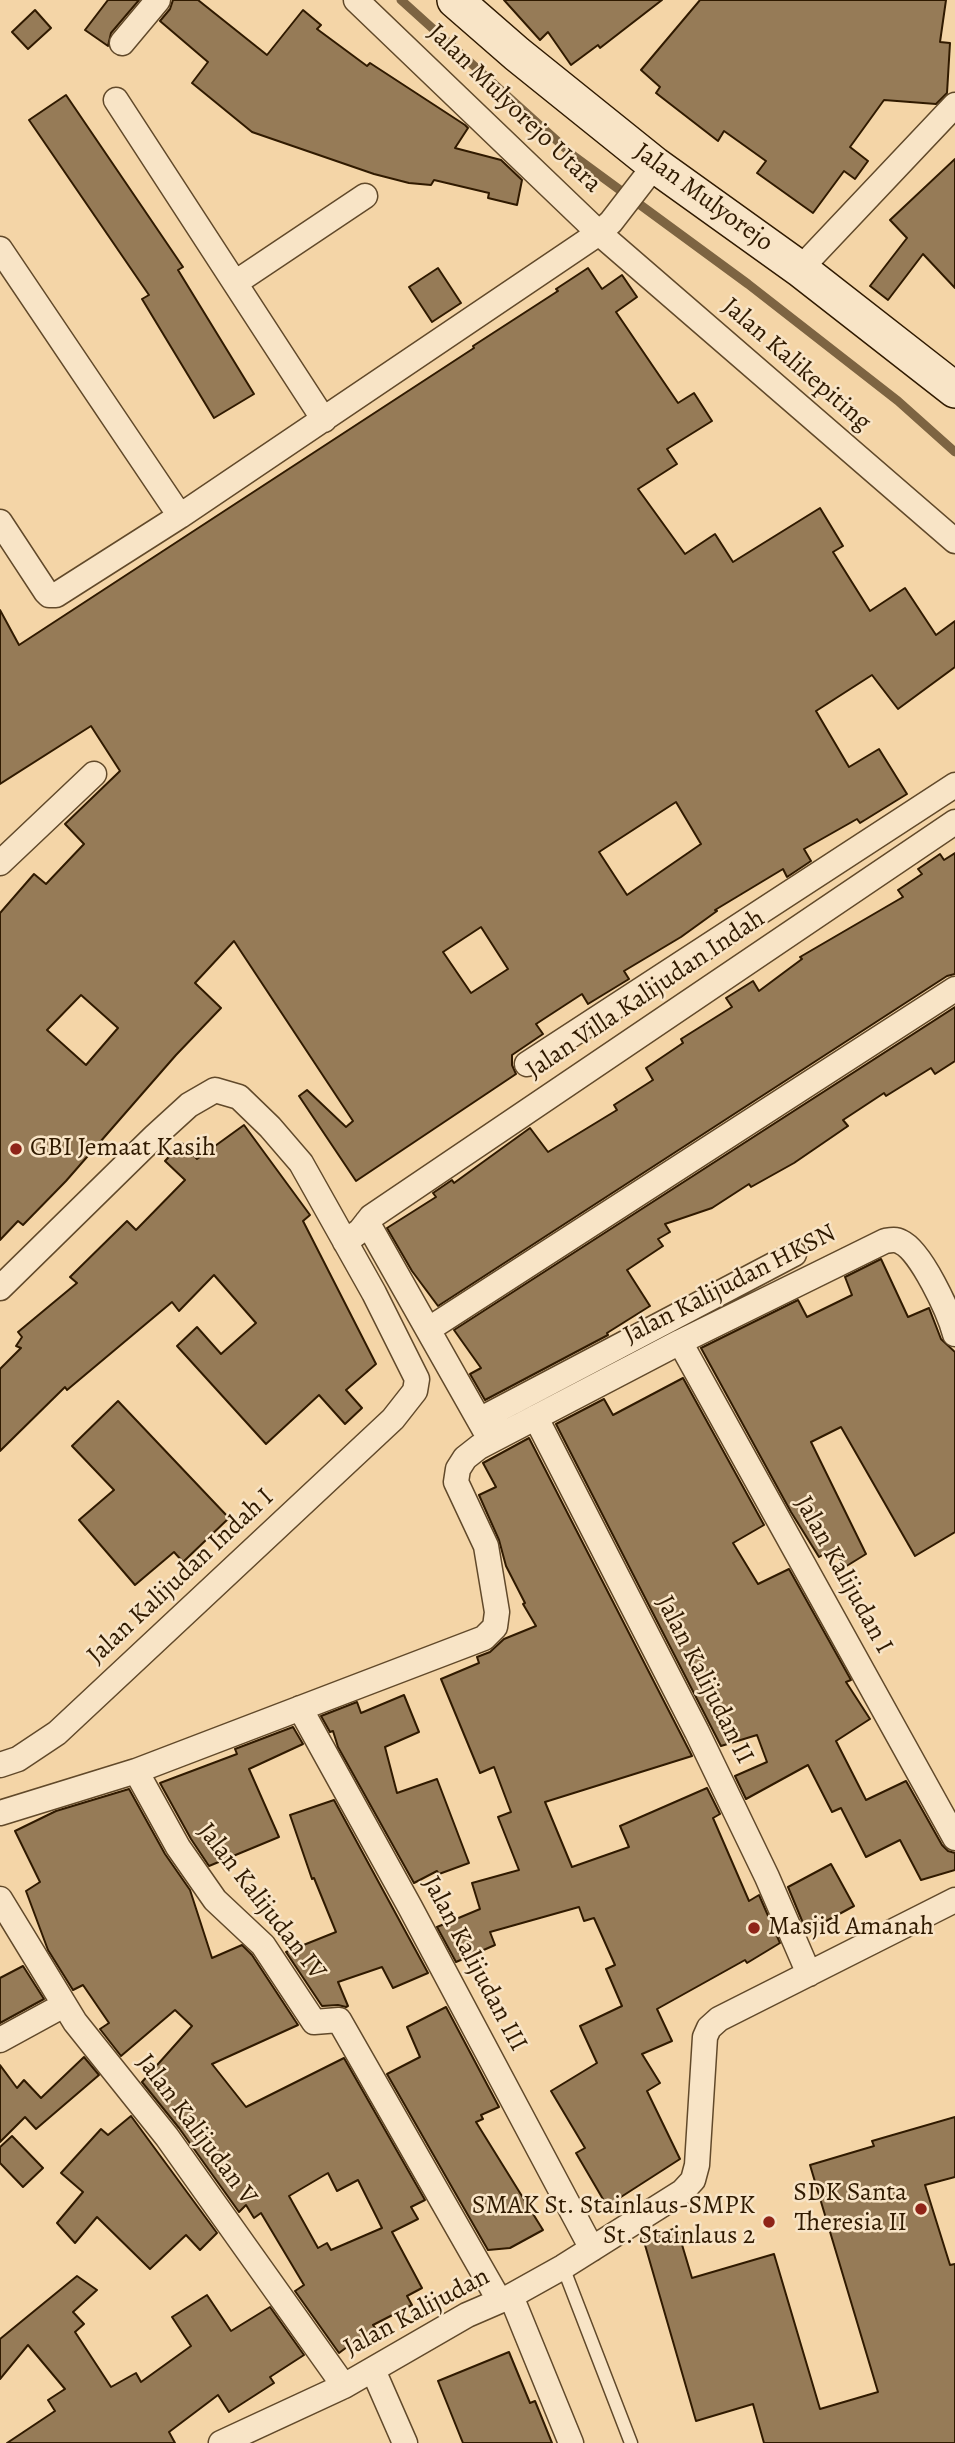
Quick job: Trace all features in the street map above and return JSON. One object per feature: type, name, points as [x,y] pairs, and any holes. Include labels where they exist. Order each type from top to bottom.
[{"type":"main road","name":"Jalan Mulyorejo","points":[[455,0],[647,176],[809,260],[955,390]]},
{"type":"street","points":[[122,43],[158,0]]},
{"type":"street","name":"Jalan Mulyorejo Utara","points":[[356,0],[605,228]]},
{"type":"street","points":[[116,100],[324,420]]},
{"type":"street","points":[[809,260],[955,105]]},
{"type":"street","points":[[0,522],[46,592],[52,596],[60,593],[324,420],[605,228],[647,176]]},
{"type":"street","points":[[235,283],[365,196]]},
{"type":"street","name":"Jalan Kalikepiting","points":[[605,228],[955,541]]},
{"type":"street","points":[[0,249],[180,516]]},
{"type":"street","points":[[0,863],[94,774]]},
{"type":"street","name":"Jalan Villa Kalijudan Indah","points":[[527,1064],[955,785]]},
{"type":"street","name":"Jalan Villa Kalijudan Indah","points":[[369,1219],[955,822]]},
{"type":"street","points":[[429,1329],[955,989]]},
{"type":"street","name":"Jalan Kalijudan Indah I","points":[[0,1287],[189,1105],[215,1090],[239,1097],[301,1163],[374,1293],[417,1379],[415,1391],[393,1419],[57,1733],[18,1759],[0,1765]]},
{"type":"street","points":[[341,1234],[353,1215],[369,1219],[485,1430]]},
{"type":"street","name":"Jalan Kalijudan HKSN","points":[[485,1430],[536,1418],[680,1342],[885,1241],[894,1240],[905,1244],[921,1261],[951,1319],[955,1334]]},
{"type":"street","points":[[0,1813],[136,1771],[484,1638],[495,1626],[497,1612],[486,1546],[456,1482],[458,1469],[485,1430],[794,1254]]},
{"type":"street","name":"Jalan Kalijudan I","points":[[680,1342],[955,1838]]},
{"type":"street","name":"Jalan Kalijudan II","points":[[536,1418],[697,1731],[767,1877],[809,1974]]},
{"type":"street","name":"Jalan Kalijudan III","points":[[300,1709],[410,1907],[592,2249]]},
{"type":"street","name":"Jalan Kalijudan IV","points":[[136,1771],[178,1847],[215,1900],[262,1945],[314,2022],[339,2020],[512,2306]]},
{"type":"street","name":"Jalan Kalijudan","points":[[221,2443],[344,2386],[379,2384],[467,2315],[512,2306],[564,2267],[682,2192],[693,2180],[697,2165],[705,2037],[709,2028],[719,2019],[955,1900]]},
{"type":"street","name":"Jalan Kalijudan V","points":[[2,1904],[64,2005],[211,2196],[344,2386]]},
{"type":"street","points":[[0,2040],[64,2005]]},
{"type":"street","points":[[512,2306],[571,2443]]},
{"type":"street","points":[[379,2384],[405,2443]]},
{"type":"lane","points":[[564,2267],[631,2443]]},
{"type":"building","points":[[108,0],[139,0],[111,33],[108,46],[85,30]]},
{"type":"building","points":[[173,0],[198,0],[267,55],[303,10],[321,25],[317,29],[367,66],[370,63],[465,125],[468,128],[455,148],[501,160],[522,180],[517,205],[488,198],[489,193],[434,180],[431,185],[409,183],[374,174],[252,132],[192,83],[208,62],[160,21],[170,9]]},
{"type":"building","points":[[504,0],[662,0],[600,48],[598,45],[571,65],[548,32],[540,40]]},
{"type":"building","points":[[700,0],[946,0],[940,42],[950,43],[947,93],[936,104],[884,100],[850,147],[868,161],[855,179],[844,171],[813,213],[757,173],[766,161],[724,131],[718,141],[656,93],[660,87],[641,70]]},
{"type":"building","points":[[35,10],[51,28],[28,49],[12,32]]},
{"type":"building","points":[[66,95],[183,267],[178,270],[254,394],[214,418],[142,299],[149,295],[29,120]]},
{"type":"building","points":[[955,159],[955,288],[923,254],[888,300],[870,286],[907,238],[890,220]]},
{"type":"building","points":[[438,268],[461,303],[432,322],[409,287]]},
{"type":"building","points":[[588,268],[602,289],[622,275],[637,297],[616,312],[678,403],[694,393],[712,421],[667,449],[677,464],[638,489],[685,554],[715,534],[733,562],[820,508],[843,546],[833,552],[870,611],[905,588],[936,635],[955,621],[955,667],[898,709],[872,675],[816,711],[849,767],[879,749],[907,794],[860,823],[857,819],[804,849],[811,861],[787,877],[783,869],[715,910],[717,911],[681,937],[624,971],[629,979],[588,1004],[582,994],[536,1024],[543,1034],[512,1055],[516,1074],[356,1181],[299,1096],[307,1090],[346,1127],[353,1121],[234,941],[195,983],[221,1008],[176,1055],[66,1181],[23,1225],[18,1221],[0,1240],[0,913],[34,874],[46,884],[84,844],[65,824],[120,771],[91,726],[0,784],[0,610],[19,645],[474,348],[473,346],[558,291],[556,289]],"holes":[[[676,802],[701,844],[627,895],[599,852]],[[481,927],[508,969],[471,993],[443,952]],[[81,995],[118,1028],[86,1065],[47,1030]]]},
{"type":"building","points":[[955,853],[955,974],[947,976],[438,1306],[412,1271],[387,1228],[436,1197],[433,1193],[452,1180],[454,1183],[530,1128],[548,1152],[617,1110],[614,1105],[653,1080],[646,1068],[683,1043],[681,1039],[732,1007],[726,998],[753,981],[759,991],[802,959],[800,957],[903,897],[898,890],[922,874],[918,869],[940,854],[944,860]]},
{"type":"building","points":[[955,1007],[955,1061],[935,1074],[931,1068],[886,1096],[884,1093],[843,1120],[848,1126],[794,1163],[751,1187],[749,1184],[712,1208],[665,1224],[670,1232],[658,1239],[663,1246],[627,1270],[650,1306],[607,1333],[608,1335],[485,1400],[470,1374],[481,1368],[454,1330]]},
{"type":"building","points":[[244,1125],[310,1215],[303,1221],[376,1364],[346,1390],[362,1408],[345,1424],[319,1395],[266,1444],[177,1346],[197,1327],[221,1354],[256,1323],[214,1275],[179,1311],[172,1302],[67,1390],[65,1387],[0,1451],[0,1369],[21,1348],[16,1346],[22,1337],[18,1332],[77,1283],[70,1277],[127,1221],[136,1230],[185,1180],[165,1161],[182,1143],[197,1159]]},
{"type":"building","points":[[881,1259],[908,1317],[929,1308],[941,1339],[955,1352],[955,1532],[915,1556],[841,1427],[811,1442],[866,1554],[845,1567],[834,1548],[819,1557],[791,1512],[701,1348],[798,1300],[807,1317],[852,1295],[845,1277]]},
{"type":"building","points":[[683,1378],[764,1525],[733,1543],[758,1584],[789,1569],[851,1680],[846,1682],[870,1719],[836,1741],[866,1800],[906,1781],[942,1845],[955,1853],[955,1870],[921,1880],[900,1840],[866,1857],[841,1808],[832,1812],[808,1765],[746,1799],[735,1776],[767,1762],[757,1735],[721,1746],[556,1424],[604,1399],[613,1415]]},
{"type":"building","points":[[118,1401],[229,1518],[183,1562],[174,1552],[135,1585],[79,1520],[114,1490],[72,1446]]},
{"type":"building","points":[[529,1438],[692,1756],[545,1802],[572,1867],[629,1847],[620,1826],[707,1788],[720,1814],[713,1818],[749,1901],[759,1895],[780,1943],[657,2009],[672,2041],[642,2054],[660,2083],[647,2091],[680,2159],[607,2206],[576,2153],[585,2148],[551,2091],[597,2063],[580,2026],[622,2006],[606,1969],[615,1965],[594,1918],[584,1921],[579,1907],[490,1932],[495,1945],[456,1962],[437,1927],[480,1909],[472,1883],[519,1870],[498,1817],[511,1812],[494,1767],[480,1773],[441,1679],[479,1663],[477,1657],[490,1652],[504,1639],[536,1626],[506,1566],[499,1540],[479,1495],[496,1487],[483,1463]]},
{"type":"building","points":[[404,1695],[419,1732],[385,1747],[397,1793],[437,1779],[469,1863],[439,1874],[437,1871],[414,1883],[338,1747],[333,1731],[330,1732],[321,1716],[357,1702],[361,1713]]},
{"type":"building","points":[[293,1727],[303,1744],[249,1769],[279,1837],[209,1866],[160,1783],[237,1754],[235,1749]]},
{"type":"building","points":[[129,1789],[165,1854],[190,1890],[212,1958],[242,1945],[252,1955],[298,2025],[212,2064],[246,2107],[344,2058],[425,2200],[411,2207],[418,2219],[392,2232],[422,2288],[407,2296],[412,2305],[373,2325],[378,2332],[359,2346],[355,2341],[339,2353],[295,2291],[304,2285],[261,2213],[254,2218],[246,2205],[239,2212],[179,2128],[142,2082],[192,2026],[175,2010],[121,2056],[100,2029],[109,2023],[83,1985],[73,1990],[48,1950],[26,1891],[40,1882],[15,1831],[56,1811]],"holes":[[[328,2173],[337,2191],[358,2180],[382,2228],[331,2250],[327,2243],[318,2248],[289,2196]]]},
{"type":"building","points":[[334,1800],[428,1973],[393,1988],[382,1967],[338,1982],[348,2006],[346,2007],[322,2006],[286,1952],[336,1932],[314,1878],[312,1879],[290,1815]]},
{"type":"building","points":[[831,1864],[854,1906],[819,1925],[821,1929],[808,1935],[788,1887]]},
{"type":"building","points":[[23,1966],[44,1999],[0,2023],[0,1978]]},
{"type":"building","points":[[446,2007],[499,2107],[481,2115],[483,2119],[476,2122],[543,2230],[510,2248],[488,2250],[387,2074],[420,2057],[407,2027]]},
{"type":"building","points":[[84,2057],[99,2075],[36,2129],[25,2117],[0,2142],[0,2065],[17,2088],[24,2080],[41,2098]]},
{"type":"building","points":[[131,2116],[217,2233],[200,2250],[186,2235],[150,2269],[97,2217],[75,2243],[57,2223],[83,2192],[61,2173],[101,2129],[108,2135]]},
{"type":"building","points":[[955,2117],[955,2177],[925,2185],[950,2265],[955,2264],[955,2443],[764,2443],[753,2404],[696,2421],[643,2238],[677,2228],[692,2278],[774,2254],[820,2409],[878,2392],[810,2165],[874,2146],[872,2141]]},
{"type":"building","points":[[12,2136],[43,2168],[23,2187],[0,2163],[0,2147]]},
{"type":"building","points":[[77,2276],[97,2290],[73,2312],[84,2324],[75,2332],[111,2387],[136,2373],[141,2382],[191,2346],[172,2317],[207,2295],[231,2331],[270,2307],[304,2355],[270,2377],[274,2383],[229,2412],[218,2395],[169,2432],[175,2443],[7,2443],[55,2411],[48,2400],[65,2389],[28,2345],[0,2379],[0,2339]]},
{"type":"building","points":[[509,2352],[530,2403],[535,2401],[552,2443],[463,2443],[438,2381]]},
{"type":"waterway","points":[[401,0],[575,157],[748,284],[898,401],[955,452]]},
{"type":"place","name":"GBI Jemaat Kasih","points":[[16,1149]]},
{"type":"place","name":"Masjid Amanah","points":[[754,1928]]},
{"type":"place","name":"SDK Santa Theresia II","points":[[921,2209]]},
{"type":"place","name":"SMAK St. Stainlaus-SMPK St. Stainlaus 2","points":[[769,2222]]}]
